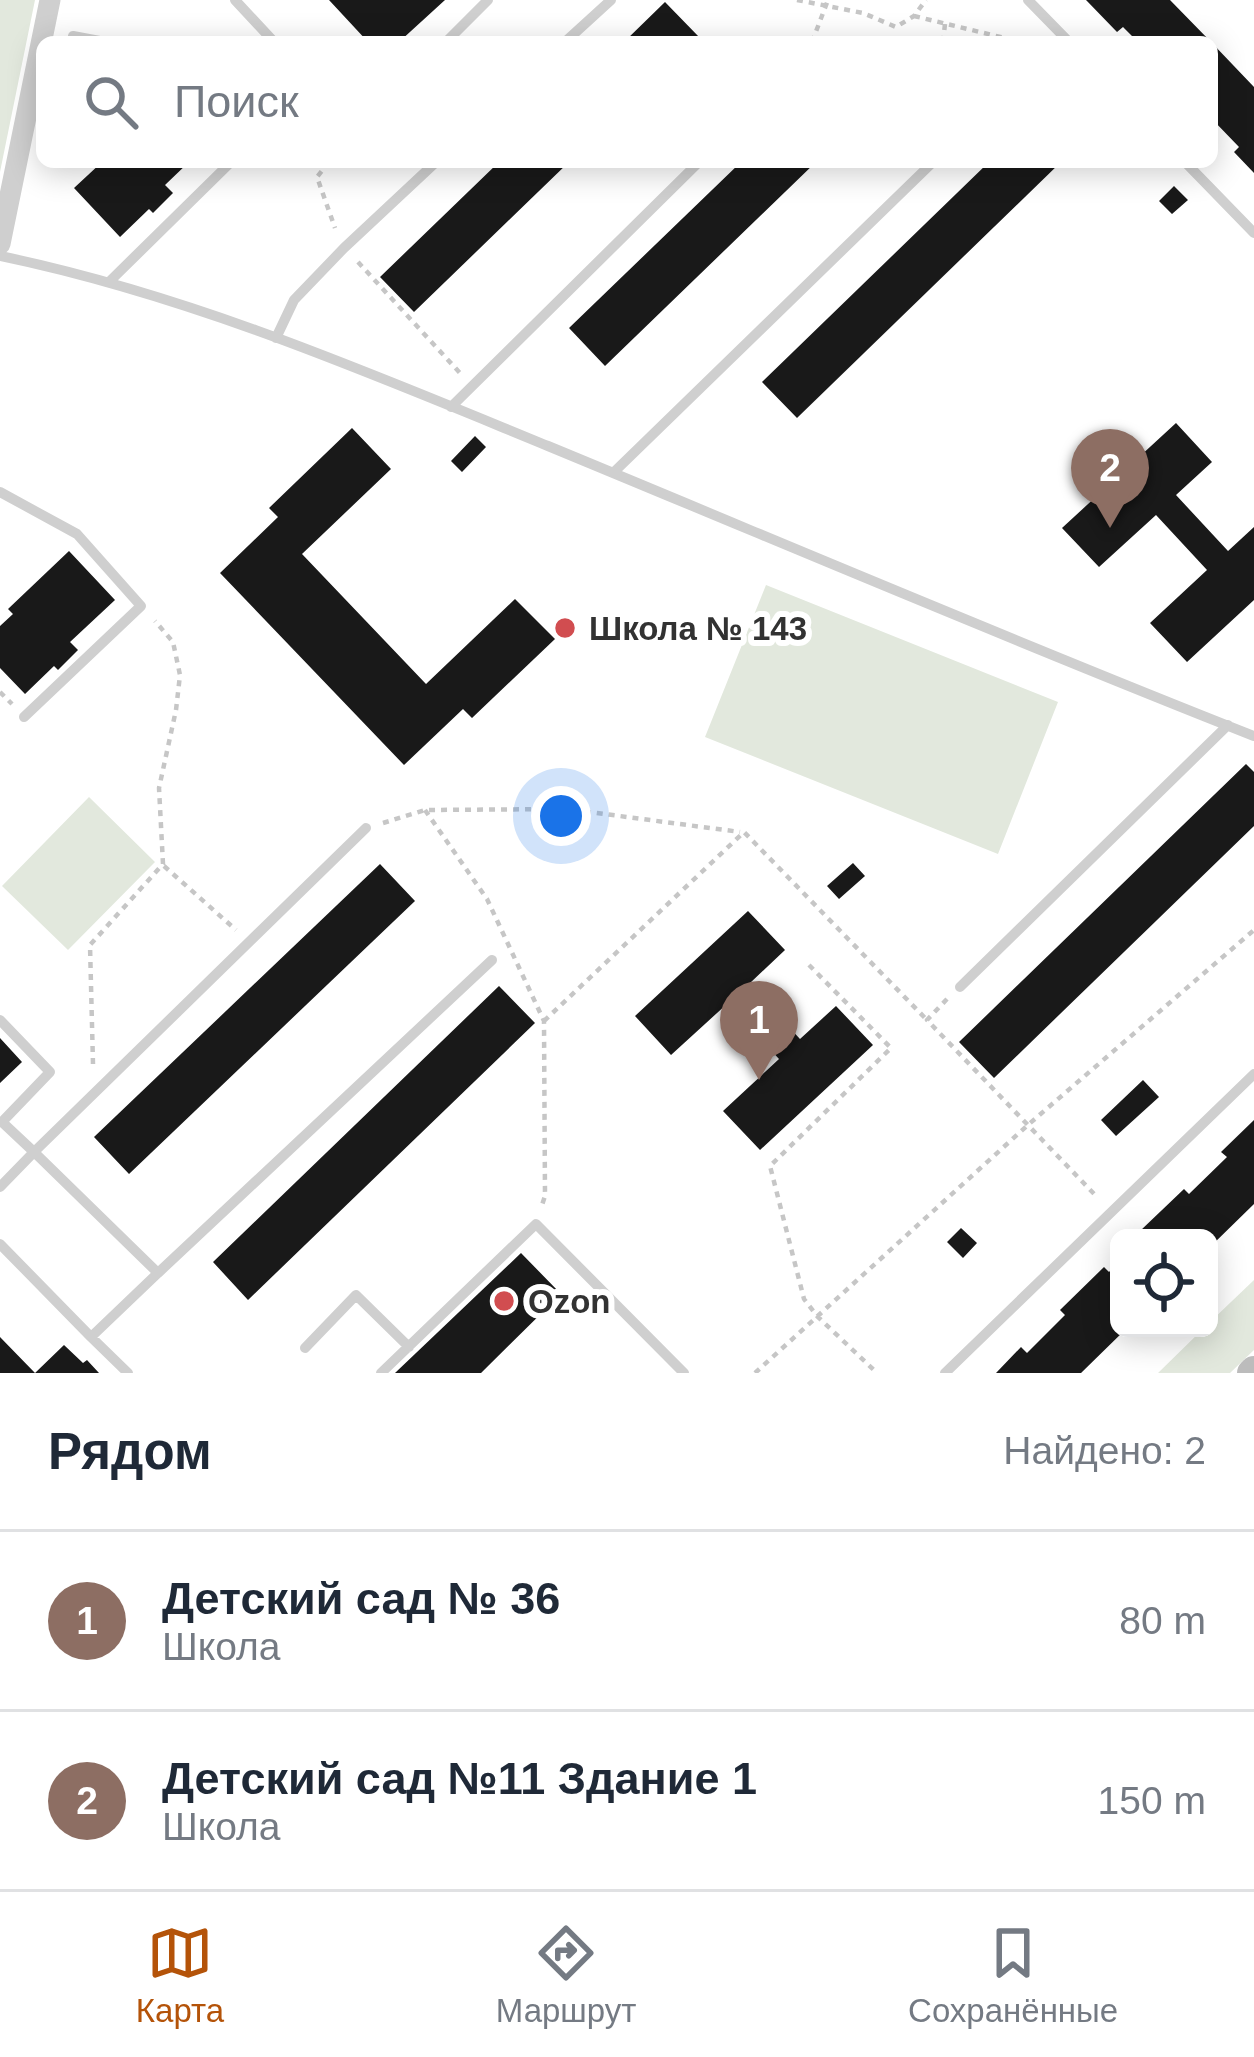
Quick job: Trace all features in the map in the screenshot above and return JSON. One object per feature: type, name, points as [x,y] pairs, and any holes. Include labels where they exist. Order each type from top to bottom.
[{"type":"street","points":[[43,36],[50,0]]},
{"type":"street","points":[[0,244],[36,68]]},
{"type":"lane","points":[[235,0],[268,36]]},
{"type":"lane","points":[[452,36],[488,0]]},
{"type":"lane","points":[[572,36],[611,0]]},
{"type":"lane","points":[[1028,0],[1060,36]]},
{"type":"lane","points":[[109,282],[224,168]]},
{"type":"lane","points":[[276,338],[294,300],[430,168]]},
{"type":"lane","points":[[451,407],[692,168]]},
{"type":"lane","points":[[614,473],[927,168]]},
{"type":"lane","points":[[1191,168],[1254,233]]},
{"type":"lane","points":[[0,256],[109,282],[276,338],[1254,736]]},
{"type":"lane","points":[[0,492],[77,534],[141,606],[24,717]]},
{"type":"lane","points":[[960,987],[1228,725]]},
{"type":"lane","points":[[0,1187],[366,828]]},
{"type":"lane","points":[[92,1337],[492,960]]},
{"type":"lane","points":[[0,1020],[50,1072],[2,1122],[158,1273]]},
{"type":"lane","points":[[945,1373],[1254,1074]]},
{"type":"lane","points":[[381,1373],[536,1224],[684,1373]]},
{"type":"lane","points":[[0,1244],[128,1373]]},
{"type":"lane","points":[[305,1348],[356,1295],[409,1346]]},
{"type":"path","points":[[797,0],[826,2],[896,27],[914,16],[926,0]]},
{"type":"path","points":[[814,36],[826,2]]},
{"type":"path","points":[[914,16],[997,36]]},
{"type":"path","points":[[944,36],[945,23]]},
{"type":"path","points":[[324,168],[317,177],[344,248],[472,386]]},
{"type":"path","points":[[141,606],[172,642],[180,675],[159,788],[163,865],[249,942]]},
{"type":"path","points":[[366,828],[425,810],[567,808],[743,832],[1112,1213]]},
{"type":"path","points":[[425,810],[487,899],[544,1022],[545,1196],[536,1224]]},
{"type":"path","points":[[544,1022],[743,832]]},
{"type":"path","points":[[94,1094],[90,945],[163,865]]},
{"type":"path","points":[[754,1373],[1029,1124],[1254,930]]},
{"type":"path","points":[[809,965],[891,1048],[770,1166],[804,1299],[877,1373]]},
{"type":"path","points":[[927,1019],[960,987]]},
{"type":"shaded area","points":[[0,0],[35,0],[0,172]]},
{"type":"shaded area","points":[[766,585],[1058,702],[998,854],[705,737]]},
{"type":"shaded area","points":[[89,797],[155,862],[68,950],[2,886]]},
{"type":"shaded area","points":[[1254,1280],[1254,1350],[1230,1373],[1158,1373],[1195,1337],[1218,1337],[1218,1314]]},
{"type":"building","points":[[329,0],[445,0],[406,36],[362,36]]},
{"type":"building","points":[[1086,0],[1170,0],[1205,36],[1132,36],[1123,27],[1117,32]]},
{"type":"building","points":[[665,2],[698,36],[630,36]]},
{"type":"building","points":[[1218,49],[1254,87],[1254,173],[1234,152],[1239,147],[1218,125]]},
{"type":"building","points":[[96,168],[183,168],[165,185],[173,193],[120,237],[74,188]]},
{"type":"building","points":[[493,168],[563,168],[414,312],[380,277]]},
{"type":"building","points":[[735,168],[810,168],[605,366],[569,328]]},
{"type":"building","points":[[983,168],[1055,168],[797,418],[762,382]]},
{"type":"building","points":[[1174,186],[1188,200],[1172,214],[1159,201]]},
{"type":"building","points":[[1176,423],[1212,462],[1176,495],[1228,551],[1254,527],[1254,600],[1187,662],[1150,623],[1207,570],[1156,515],[1099,567],[1062,528]]},
{"type":"building","points":[[352,428],[391,469],[302,554],[426,684],[515,599],[555,639],[472,718],[463,709],[404,765],[220,573],[278,517],[269,508]]},
{"type":"building","points":[[475,436],[486,447],[462,472],[451,461]]},
{"type":"building","points":[[69,551],[115,600],[70,642],[78,650],[25,694],[0,668],[0,626],[13,614],[8,609]]},
{"type":"building","points":[[1246,764],[1254,772],[1254,826],[994,1078],[959,1042]]},
{"type":"building","points":[[853,863],[865,876],[839,899],[827,886]]},
{"type":"building","points":[[380,864],[415,901],[129,1174],[94,1137]]},
{"type":"building","points":[[748,911],[785,950],[749,984],[800,1039],[836,1006],[873,1045],[760,1150],[723,1111],[779,1059],[728,1003],[671,1055],[635,1016]]},
{"type":"building","points":[[499,986],[535,1023],[248,1300],[213,1262]]},
{"type":"building","points":[[0,1038],[22,1062],[0,1083]]},
{"type":"building","points":[[1143,1080],[1159,1097],[1116,1136],[1101,1120]]},
{"type":"building","points":[[1254,1120],[1254,1204],[1218,1239],[1218,1229],[1142,1229],[1184,1189],[1189,1194],[1227,1157],[1221,1152]]},
{"type":"building","points":[[961,1228],[977,1243],[963,1258],[947,1242]]},
{"type":"building","points":[[521,1253],[561,1294],[481,1373],[395,1373]]},
{"type":"building","points":[[1104,1267],[1109,1272],[1110,1337],[1118,1337],[1081,1373],[996,1373],[1021,1347],[1027,1353],[1065,1315],[1060,1310]]},
{"type":"building","points":[[0,1337],[35,1373],[0,1373]]},
{"type":"building","points":[[64,1345],[99,1373],[35,1373]]},
{"type":"place","name":"Детский сад №11 Здание 1","points":[[1110,528]]},
{"type":"place","name":"Школа № 143","points":[[565,628]]},
{"type":"place","name":"Детский сад № 36","points":[[759,1080]]},
{"type":"place","name":"Ozon","points":[[504,1301]]}]
